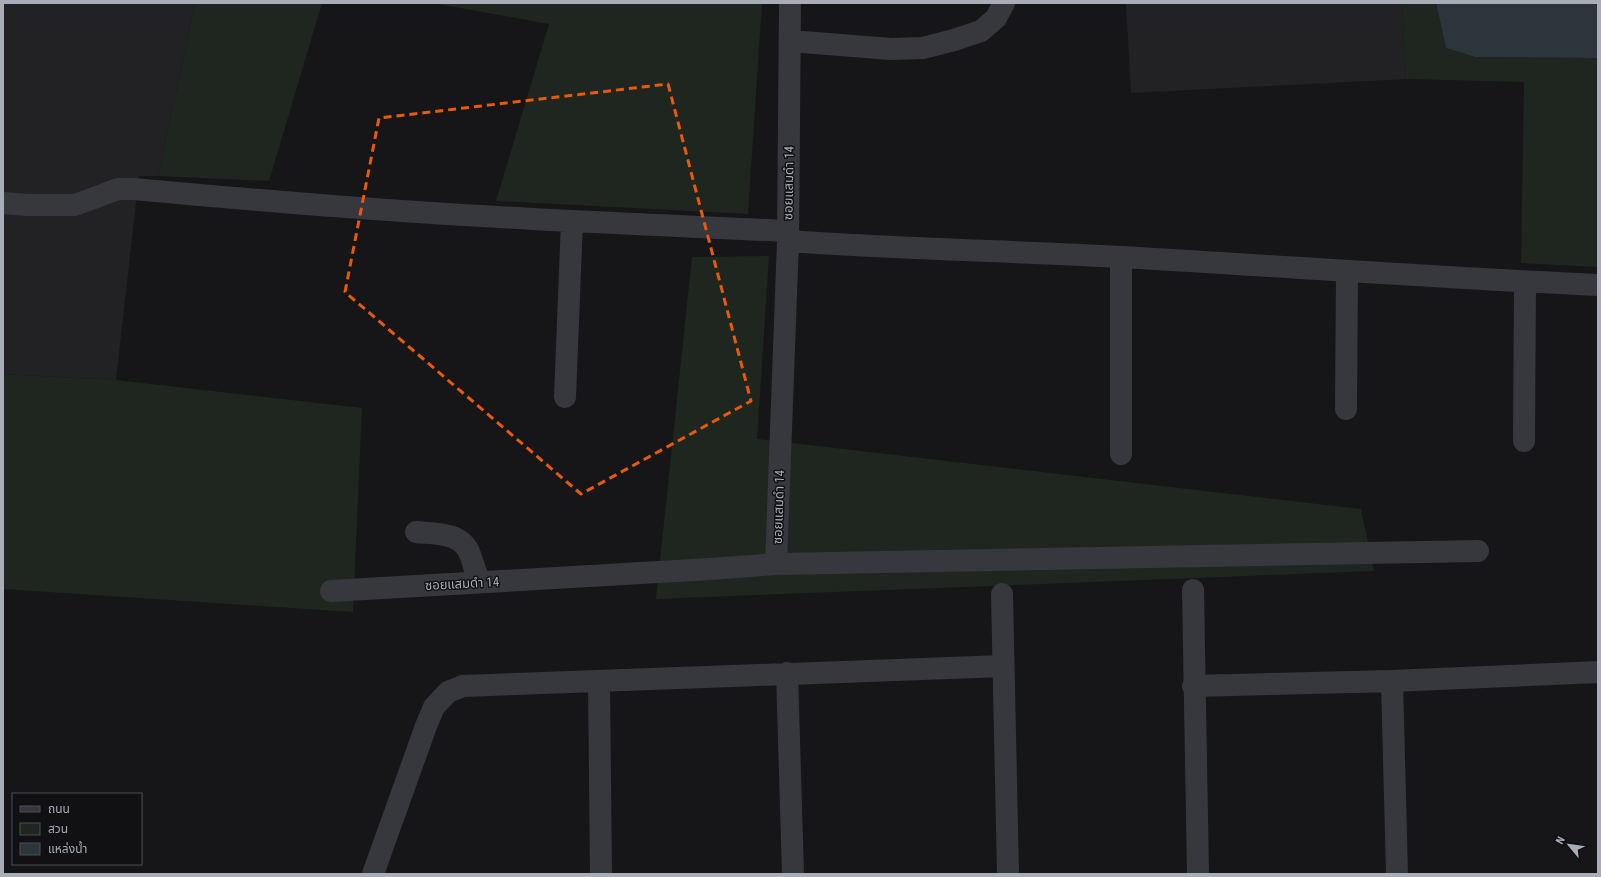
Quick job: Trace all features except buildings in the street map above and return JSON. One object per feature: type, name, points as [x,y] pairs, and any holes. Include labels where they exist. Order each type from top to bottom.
[{"type":"street","name":"ซอยแสมดำ 14","points":[[331,592],[479,582],[702,570],[776,564],[788,236],[790,3]]},
{"type":"street","points":[[790,41],[891,49],[923,48],[981,31],[996,18],[1004,3]]},
{"type":"street","points":[[3,202],[27,205],[75,205],[118,189],[133,189],[332,206],[788,236],[881,247],[1121,257],[1525,282],[1598,285]]},
{"type":"street","points":[[565,397],[572,222]]},
{"type":"street","points":[[1120,454],[1121,257]]},
{"type":"street","points":[[1346,409],[1347,271]]},
{"type":"street","points":[[1524,441],[1525,282]]},
{"type":"street","points":[[416,532],[446,534],[460,541],[469,551],[479,582]]},
{"type":"street","points":[[776,564],[1478,551]]},
{"type":"street","points":[[1193,590],[1198,874]]},
{"type":"street","points":[[1002,594],[1008,874]]},
{"type":"street","points":[[373,874],[434,707],[448,692],[463,686],[1003,666]]},
{"type":"street","points":[[1194,686],[1392,681],[1598,672]]},
{"type":"street","points":[[787,673],[793,874]]},
{"type":"street","points":[[1392,681],[1398,874]]},
{"type":"street","points":[[599,682],[601,874]]},
{"type":"highlighted area","points":[[668,84],[751,401],[581,494],[345,292],[379,118]]},
{"type":"shaded area","points":[[3,3],[195,3],[158,176],[139,176],[116,380],[3,374]]},
{"type":"shaded area","points":[[1126,3],[1402,3],[1406,79],[1131,93]]},
{"type":"green space","points":[[195,3],[322,3],[269,181],[158,176]]},
{"type":"green space","points":[[433,3],[762,3],[748,214],[496,201],[549,24]]},
{"type":"green space","points":[[1402,3],[1436,3],[1446,48],[1475,57],[1598,58],[1598,267],[1521,263],[1524,82],[1406,79]]},
{"type":"green space","points":[[769,256],[757,439],[1361,509],[1374,571],[656,599],[692,257]]},
{"type":"green space","points":[[3,374],[116,380],[362,408],[353,612],[3,589]]},
{"type":"water","points":[[1436,3],[1598,3],[1598,58],[1475,57],[1446,48]]}]
